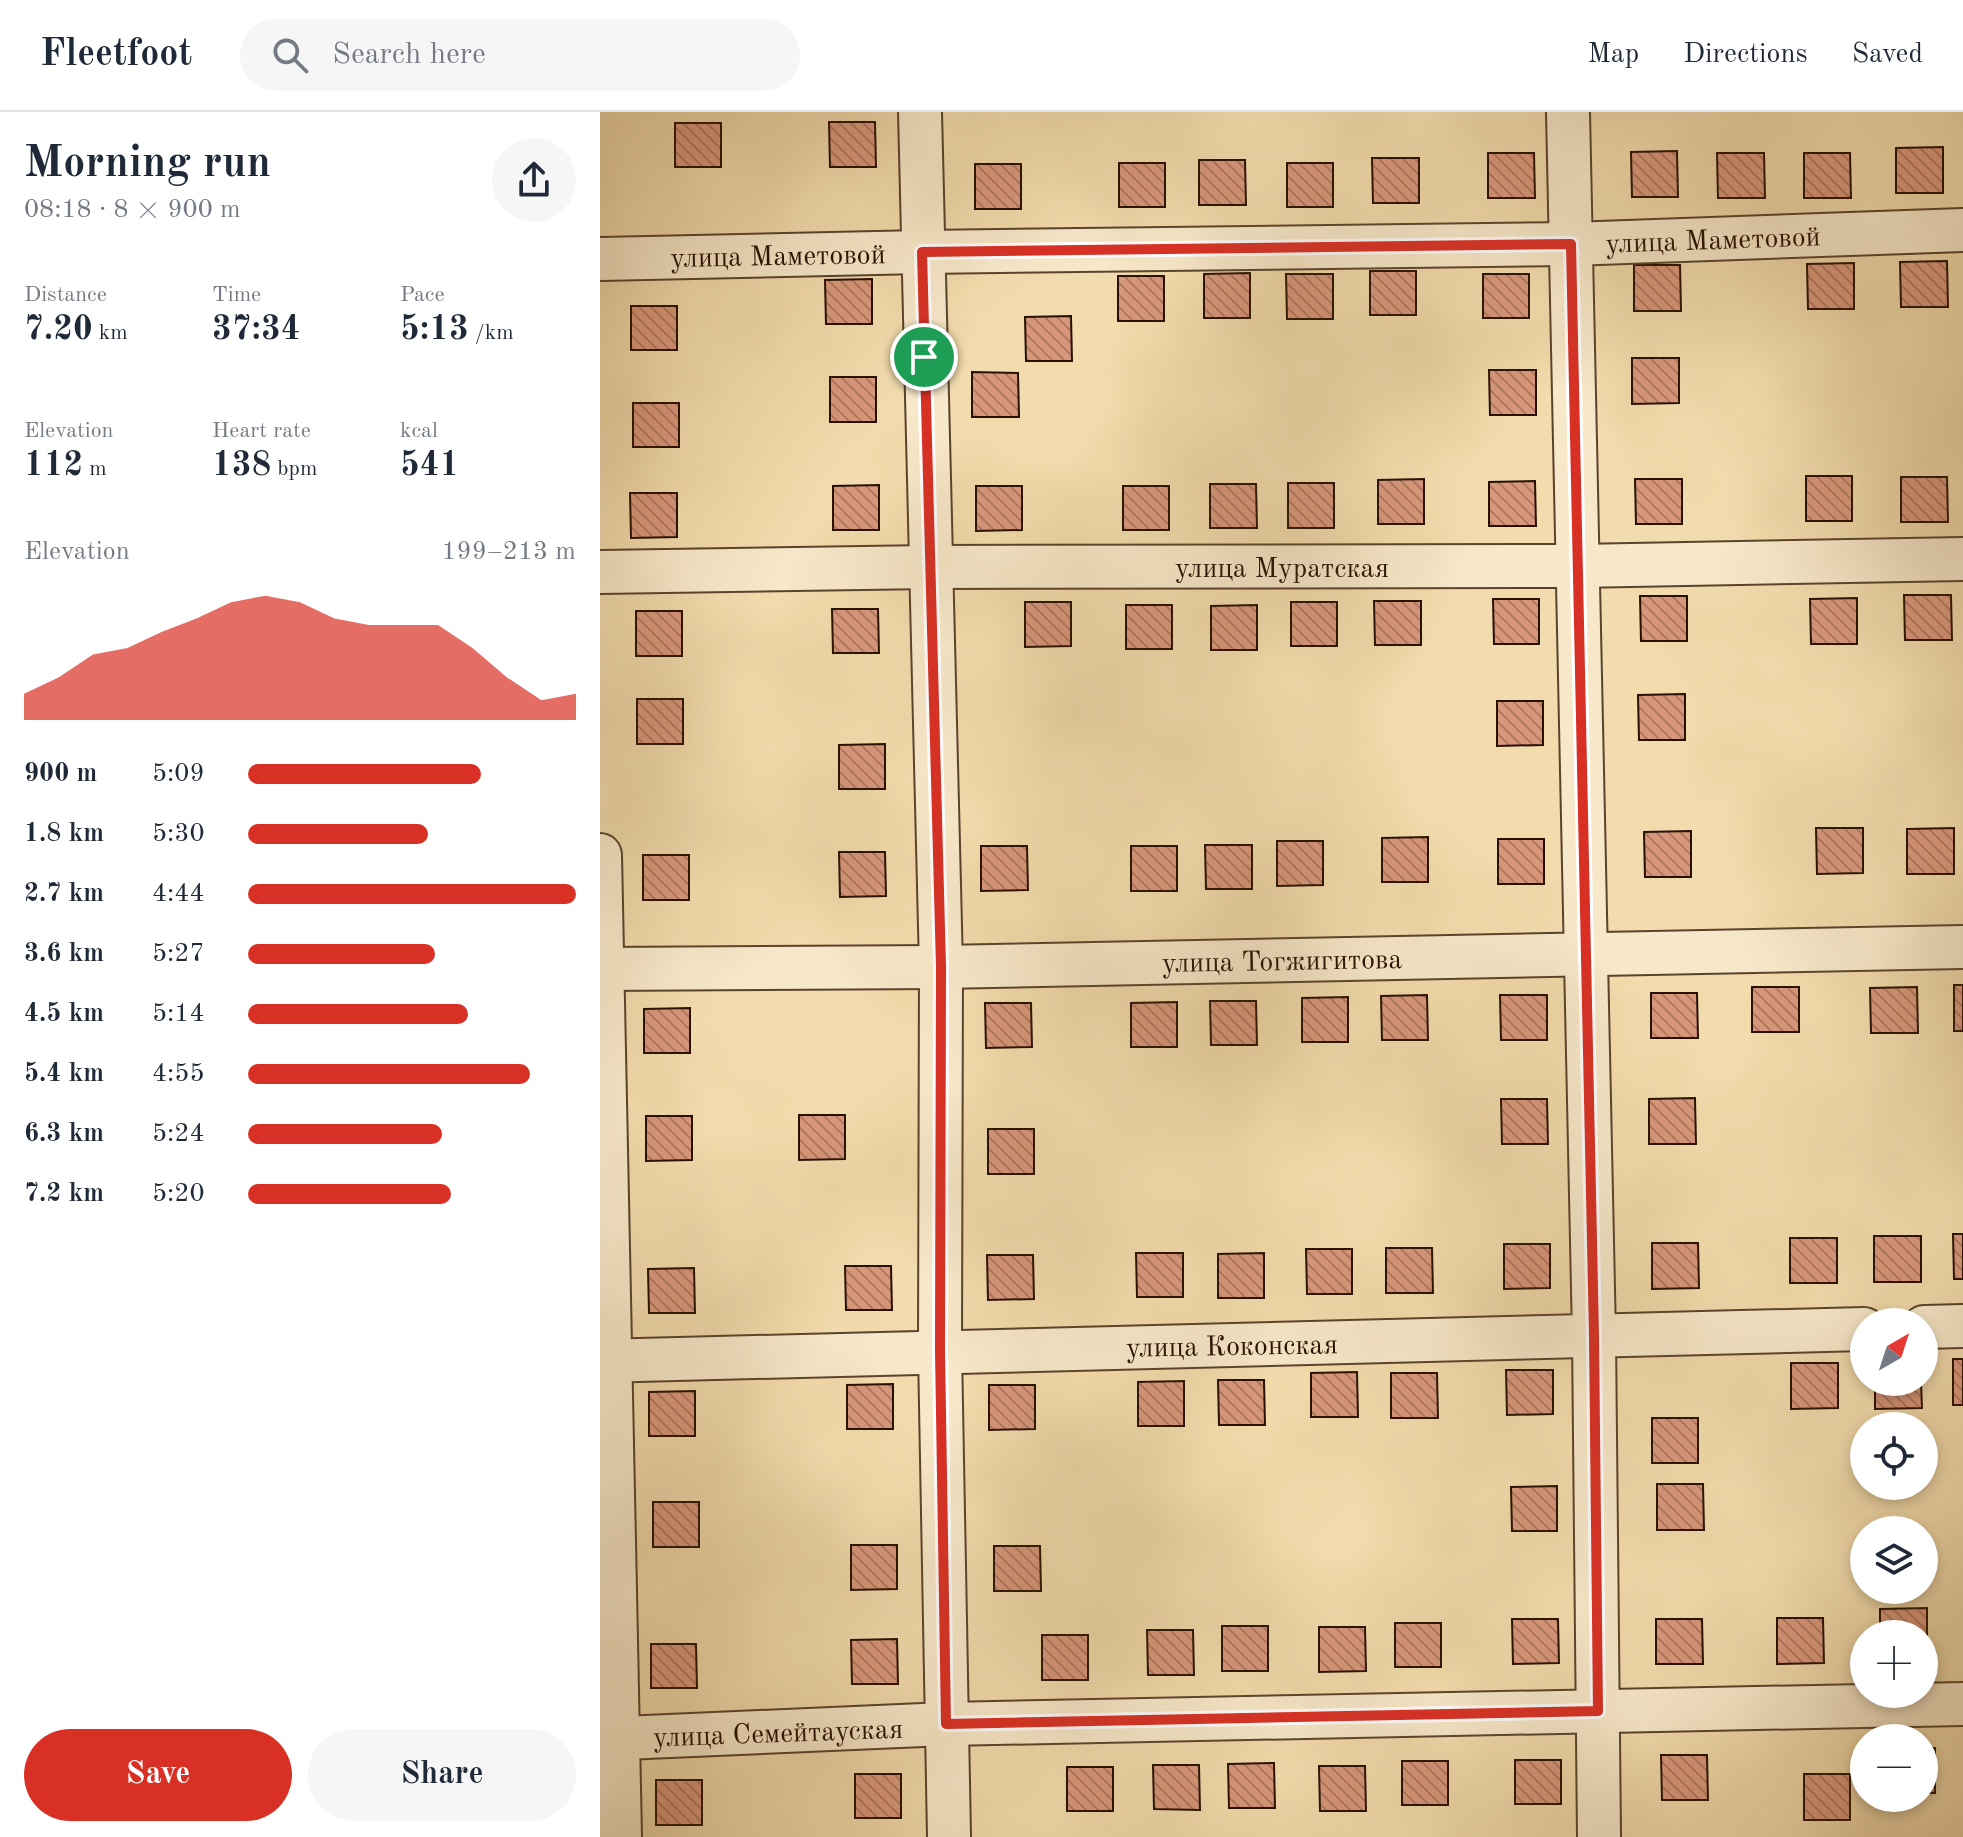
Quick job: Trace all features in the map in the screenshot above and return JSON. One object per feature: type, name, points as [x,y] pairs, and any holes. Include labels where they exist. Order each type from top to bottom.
[{"type":"street","points":[[920,112],[941,967],[940,1351],[949,1837]]},
{"type":"street","points":[[1568,112],[1594,1336],[1599,1837]]},
{"type":"street","name":"улица Маметовой","points":[[600,259],[1571,244],[1963,230]]},
{"type":"street","name":"улица Муратская","points":[[600,572],[930,567],[1577,566],[1963,559]]},
{"type":"street","points":[[600,855],[610,1739],[620,1837]]},
{"type":"street","name":"улица Тогжигитова","points":[[602,969],[941,967],[1963,947]]},
{"type":"street","points":[[1938,1327],[1963,1326]]},
{"type":"street","name":"улица Коконская","points":[[605,1361],[1850,1329]]},
{"type":"street","name":"улица Семейтауская","points":[[610,1739],[946,1724],[1963,1704]]},
{"type":"building","points":[[829,122],[875,122],[876,167],[830,167]]},
{"type":"building","points":[[675,123],[721,123],[721,167],[675,167]]},
{"type":"building","points":[[1943,147],[1943,193],[1896,193],[1896,148]]},
{"type":"building","points":[[1677,151],[1678,197],[1632,197],[1631,152]]},
{"type":"building","points":[[1488,153],[1534,153],[1535,198],[1488,198]]},
{"type":"building","points":[[1717,153],[1764,153],[1765,198],[1718,198]]},
{"type":"building","points":[[1804,153],[1850,153],[1851,198],[1804,198]]},
{"type":"building","points":[[1372,158],[1419,158],[1419,203],[1373,203]]},
{"type":"building","points":[[1199,160],[1245,160],[1246,205],[1199,205]]},
{"type":"building","points":[[1119,163],[1165,163],[1165,207],[1119,207]]},
{"type":"building","points":[[1287,163],[1333,163],[1333,207],[1287,207]]},
{"type":"building","points":[[975,164],[1021,164],[1021,209],[975,209]]},
{"type":"building","points":[[1947,261],[1948,307],[1901,307],[1900,262]]},
{"type":"building","points":[[1854,263],[1854,309],[1808,309],[1807,264]]},
{"type":"building","points":[[1634,265],[1680,265],[1681,311],[1634,311]]},
{"type":"building","points":[[1370,271],[1416,271],[1416,315],[1370,315]]},
{"type":"building","points":[[1250,273],[1250,318],[1204,318],[1204,274]]},
{"type":"building","points":[[1286,274],[1333,274],[1333,319],[1287,319]]},
{"type":"building","points":[[1483,274],[1529,274],[1529,318],[1483,318]]},
{"type":"building","points":[[1118,276],[1164,276],[1164,321],[1118,321]]},
{"type":"building","points":[[872,279],[872,324],[826,324],[825,280]]},
{"type":"building","points":[[631,306],[677,306],[677,350],[631,350]]},
{"type":"building","points":[[1071,316],[1072,361],[1026,361],[1025,317]]},
{"type":"building","points":[[1632,358],[1679,358],[1679,403],[1632,404]]},
{"type":"building","points":[[1489,370],[1536,370],[1536,415],[1490,415]]},
{"type":"building","points":[[972,372],[1018,373],[1019,417],[972,417]]},
{"type":"building","points":[[830,377],[876,377],[876,422],[830,422]]},
{"type":"building","points":[[633,403],[679,403],[679,447],[633,447]]},
{"type":"building","points":[[1806,476],[1852,476],[1852,521],[1806,521]]},
{"type":"building","points":[[1901,477],[1947,477],[1948,522],[1901,522]]},
{"type":"building","points":[[1424,479],[1424,524],[1378,524],[1378,480]]},
{"type":"building","points":[[1635,479],[1682,479],[1682,524],[1636,524]]},
{"type":"building","points":[[1535,481],[1536,526],[1489,526],[1489,482]]},
{"type":"building","points":[[1288,483],[1334,483],[1334,528],[1288,528]]},
{"type":"building","points":[[1210,484],[1256,484],[1257,528],[1210,528]]},
{"type":"building","points":[[879,485],[879,530],[833,530],[833,486]]},
{"type":"building","points":[[976,486],[1022,486],[1022,530],[976,531]]},
{"type":"building","points":[[1123,486],[1169,486],[1169,530],[1123,530]]},
{"type":"building","points":[[630,493],[677,493],[677,537],[631,538]]},
{"type":"building","points":[[1904,595],[1951,595],[1952,640],[1905,640]]},
{"type":"building","points":[[1640,596],[1687,596],[1687,641],[1641,641]]},
{"type":"building","points":[[1857,598],[1857,644],[1811,644],[1810,599]]},
{"type":"building","points":[[1493,599],[1539,599],[1539,644],[1494,644]]},
{"type":"building","points":[[1374,601],[1421,601],[1421,645],[1375,645]]},
{"type":"building","points":[[1025,602],[1071,602],[1071,646],[1025,647]]},
{"type":"building","points":[[1291,602],[1337,602],[1337,646],[1291,646]]},
{"type":"building","points":[[1126,605],[1172,605],[1172,649],[1126,649]]},
{"type":"building","points":[[1257,605],[1257,650],[1211,650],[1211,606]]},
{"type":"building","points":[[832,609],[878,609],[879,653],[833,653]]},
{"type":"building","points":[[636,611],[682,611],[682,656],[636,656]]},
{"type":"building","points":[[1685,694],[1685,740],[1639,740],[1638,695]]},
{"type":"building","points":[[637,699],[683,699],[683,744],[637,744]]},
{"type":"building","points":[[1497,701],[1543,701],[1543,745],[1497,746]]},
{"type":"building","points":[[885,744],[885,789],[839,789],[839,745]]},
{"type":"building","points":[[1816,828],[1863,828],[1863,873],[1817,874]]},
{"type":"building","points":[[1954,828],[1954,874],[1907,874],[1907,829]]},
{"type":"building","points":[[1691,831],[1691,877],[1645,877],[1644,832]]},
{"type":"building","points":[[1428,837],[1428,882],[1382,882],[1382,838]]},
{"type":"building","points":[[1498,839],[1544,839],[1544,884],[1498,884]]},
{"type":"building","points":[[1277,841],[1323,841],[1323,885],[1277,886]]},
{"type":"building","points":[[1205,845],[1252,845],[1252,889],[1206,889]]},
{"type":"building","points":[[981,846],[1027,846],[1028,890],[981,891]]},
{"type":"building","points":[[1131,846],[1177,846],[1177,891],[1131,891]]},
{"type":"building","points":[[839,852],[885,852],[886,896],[840,897]]},
{"type":"building","points":[[643,855],[689,855],[689,900],[643,900]]},
{"type":"building","points":[[1954,985],[1963,985],[1963,1031],[1954,1031]]},
{"type":"building","points":[[1752,987],[1799,987],[1799,1032],[1752,1032]]},
{"type":"building","points":[[1917,987],[1918,1033],[1871,1033],[1870,988]]},
{"type":"building","points":[[1651,993],[1697,993],[1698,1038],[1651,1038]]},
{"type":"building","points":[[1427,995],[1428,1040],[1382,1040],[1381,996]]},
{"type":"building","points":[[1500,995],[1547,995],[1547,1040],[1501,1040]]},
{"type":"building","points":[[1348,997],[1348,1042],[1302,1042],[1302,998]]},
{"type":"building","points":[[1210,1001],[1256,1001],[1257,1045],[1211,1045]]},
{"type":"building","points":[[1177,1002],[1177,1047],[1131,1047],[1131,1003]]},
{"type":"building","points":[[985,1003],[1031,1003],[1032,1047],[986,1048]]},
{"type":"building","points":[[690,1008],[690,1053],[644,1053],[644,1009]]},
{"type":"building","points":[[1695,1098],[1696,1144],[1649,1144],[1649,1099]]},
{"type":"building","points":[[1501,1099],[1547,1099],[1548,1144],[1502,1144]]},
{"type":"building","points":[[799,1115],[845,1115],[845,1159],[799,1160]]},
{"type":"building","points":[[646,1116],[692,1116],[692,1160],[646,1161]]},
{"type":"building","points":[[988,1129],[1034,1129],[1034,1174],[988,1174]]},
{"type":"building","points":[[1953,1234],[1963,1234],[1963,1279],[1954,1279]]},
{"type":"building","points":[[1874,1236],[1921,1236],[1921,1282],[1874,1282]]},
{"type":"building","points":[[1790,1238],[1837,1238],[1837,1283],[1790,1283]]},
{"type":"building","points":[[1652,1243],[1698,1243],[1699,1288],[1652,1289]]},
{"type":"building","points":[[1504,1244],[1550,1244],[1550,1288],[1504,1289]]},
{"type":"building","points":[[1386,1248],[1432,1248],[1433,1293],[1386,1293]]},
{"type":"building","points":[[1306,1249],[1352,1249],[1352,1294],[1307,1294]]},
{"type":"building","points":[[1136,1253],[1183,1253],[1183,1297],[1137,1297]]},
{"type":"building","points":[[1264,1253],[1264,1298],[1218,1298],[1218,1254]]},
{"type":"building","points":[[987,1255],[1033,1255],[1034,1299],[988,1300]]},
{"type":"building","points":[[845,1266],[891,1266],[892,1310],[846,1310]]},
{"type":"building","points":[[694,1268],[695,1313],[649,1313],[648,1269]]},
{"type":"building","points":[[1953,1359],[1963,1359],[1963,1405],[1953,1405]]},
{"type":"building","points":[[1791,1363],[1838,1363],[1838,1408],[1791,1409]]},
{"type":"building","points":[[1506,1370],[1553,1370],[1553,1414],[1507,1415]]},
{"type":"building","points":[[1357,1372],[1358,1417],[1311,1417],[1311,1373]]},
{"type":"building","points":[[1391,1373],[1437,1373],[1438,1418],[1391,1418]]},
{"type":"building","points":[[1218,1380],[1264,1380],[1265,1425],[1219,1425]]},
{"type":"building","points":[[1184,1381],[1184,1426],[1138,1426],[1138,1382]]},
{"type":"building","points":[[893,1384],[893,1429],[847,1429],[847,1385]]},
{"type":"building","points":[[989,1385],[1035,1385],[1035,1429],[989,1430]]},
{"type":"building","points":[[695,1391],[695,1436],[649,1436],[649,1392]]},
{"type":"building","points":[[1875,1396],[1922,1396],[1922,1408],[1875,1409]]},
{"type":"building","points":[[1652,1418],[1698,1418],[1698,1463],[1652,1463]]},
{"type":"building","points":[[1657,1484],[1703,1484],[1704,1530],[1657,1530]]},
{"type":"building","points":[[1557,1486],[1557,1531],[1512,1531],[1511,1487]]},
{"type":"building","points":[[653,1502],[699,1502],[699,1547],[653,1547]]},
{"type":"building","points":[[851,1545],[897,1545],[897,1589],[851,1590]]},
{"type":"building","points":[[994,1546],[1040,1546],[1041,1591],[994,1591]]},
{"type":"building","points":[[1927,1608],[1927,1620],[1880,1620],[1880,1609]]},
{"type":"building","points":[[1777,1618],[1823,1618],[1824,1663],[1777,1664]]},
{"type":"building","points":[[1512,1619],[1558,1619],[1559,1663],[1513,1664]]},
{"type":"building","points":[[1656,1619],[1702,1619],[1703,1664],[1656,1664]]},
{"type":"building","points":[[1395,1623],[1441,1623],[1441,1667],[1395,1667]]},
{"type":"building","points":[[1222,1626],[1268,1626],[1268,1671],[1222,1671]]},
{"type":"building","points":[[1319,1627],[1365,1627],[1366,1671],[1319,1672]]},
{"type":"building","points":[[1147,1630],[1193,1630],[1194,1675],[1148,1675]]},
{"type":"building","points":[[1042,1635],[1088,1635],[1088,1680],[1042,1680]]},
{"type":"building","points":[[897,1639],[898,1684],[852,1684],[851,1640]]},
{"type":"building","points":[[651,1644],[696,1644],[697,1688],[651,1688]]},
{"type":"building","points":[[1661,1755],[1707,1755],[1708,1800],[1662,1800]]},
{"type":"building","points":[[1515,1760],[1561,1760],[1561,1804],[1515,1804]]},
{"type":"building","points":[[1402,1761],[1448,1761],[1448,1805],[1402,1805]]},
{"type":"building","points":[[1274,1763],[1275,1808],[1229,1808],[1228,1764]]},
{"type":"building","points":[[1153,1765],[1199,1765],[1200,1810],[1154,1809]]},
{"type":"building","points":[[1319,1766],[1365,1766],[1366,1811],[1320,1811]]},
{"type":"building","points":[[1067,1767],[1113,1767],[1113,1811],[1067,1811]]},
{"type":"building","points":[[855,1774],[901,1774],[901,1818],[855,1818]]},
{"type":"building","points":[[1804,1774],[1850,1774],[1850,1820],[1804,1820]]},
{"type":"building","points":[[656,1780],[702,1780],[702,1825],[656,1825]]},
{"type":"route","points":[[1571,244],[1594,1336],[1598,1711],[946,1724],[940,1351],[941,967],[924,357],[922,252],[1571,244]]}]
